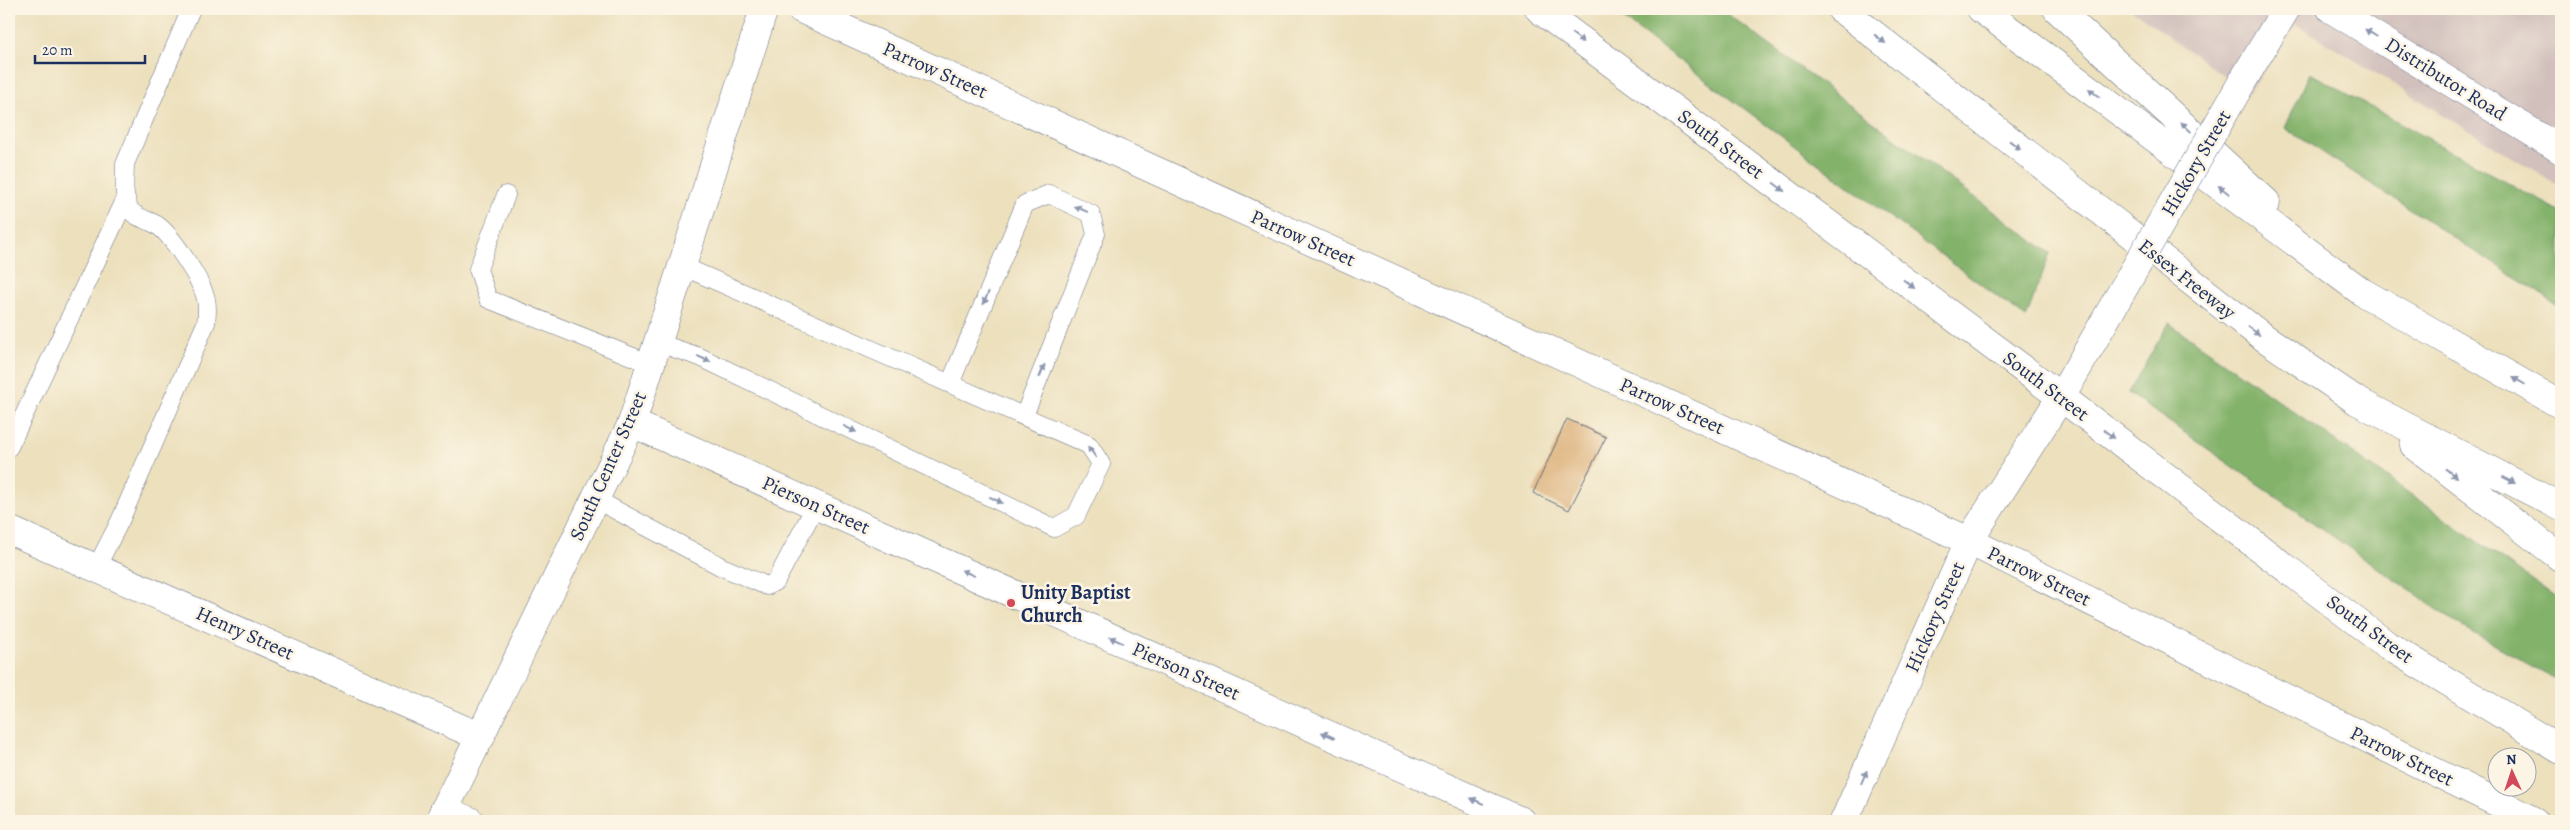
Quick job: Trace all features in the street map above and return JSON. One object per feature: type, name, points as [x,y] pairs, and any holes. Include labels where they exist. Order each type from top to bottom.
[{"type":"main road","name":"South Center Street","points":[[442,816],[632,423],[764,9]]},
{"type":"main road","name":"Parrow Street","points":[[801,9],[1969,541],[2507,816],[2534,821]]},
{"type":"main road","name":"South Street","points":[[1539,9],[2061,397],[2387,645],[2561,750]]},
{"type":"main road","name":"Essex Freeway","points":[[1841,9],[2259,334],[2357,401],[2561,507]]},
{"type":"main road","points":[[1981,9],[2362,292],[2561,405]]},
{"type":"main road","points":[[2058,9],[2362,292]]},
{"type":"main road","name":"Hickory Street","points":[[1844,821],[1969,541],[2061,397],[2286,9]]},
{"type":"main road","name":"Distributor Road","points":[[2331,9],[2561,150]]},
{"type":"main road","points":[[2357,401],[2561,558]]},
{"type":"main road","name":"Pierson Street","points":[[632,423],[1521,821]]},
{"type":"main road","name":"Henry Street","points":[[9,530],[481,736]]},
{"type":"main road","points":[[442,816],[470,821]]},
{"type":"lane","points":[[96,568],[132,494],[206,322],[208,311],[206,298],[195,276],[170,239],[158,226],[130,210],[126,198],[125,164],[191,9]]},
{"type":"lane","points":[[950,384],[1025,204],[1049,194],[1091,214],[1096,234],[1024,416]]},
{"type":"lane","points":[[506,195],[478,269],[488,299],[654,354],[700,357],[1054,528],[1076,516],[1101,464],[1089,446],[682,266]]},
{"type":"lane","points":[[9,447],[126,198]]},
{"type":"lane","points":[[595,500],[722,567],[767,586],[776,581],[816,505]]},
{"type":"shaded area","points":[[2131,9],[2561,9],[2561,187],[2296,24],[2249,94]]},
{"type":"green space","points":[[1610,9],[1721,9],[2050,253],[2026,318]]},
{"type":"green space","points":[[2310,73],[2561,212],[2561,307],[2285,128]]},
{"type":"green space","points":[[2169,323],[2561,601],[2561,682],[2458,624],[2128,393]]},
{"type":"building","points":[[1567,419],[1606,437],[1569,510],[1533,493]]},
{"type":"place","name":"Unity Baptist Church","points":[[1011,603]]}]
